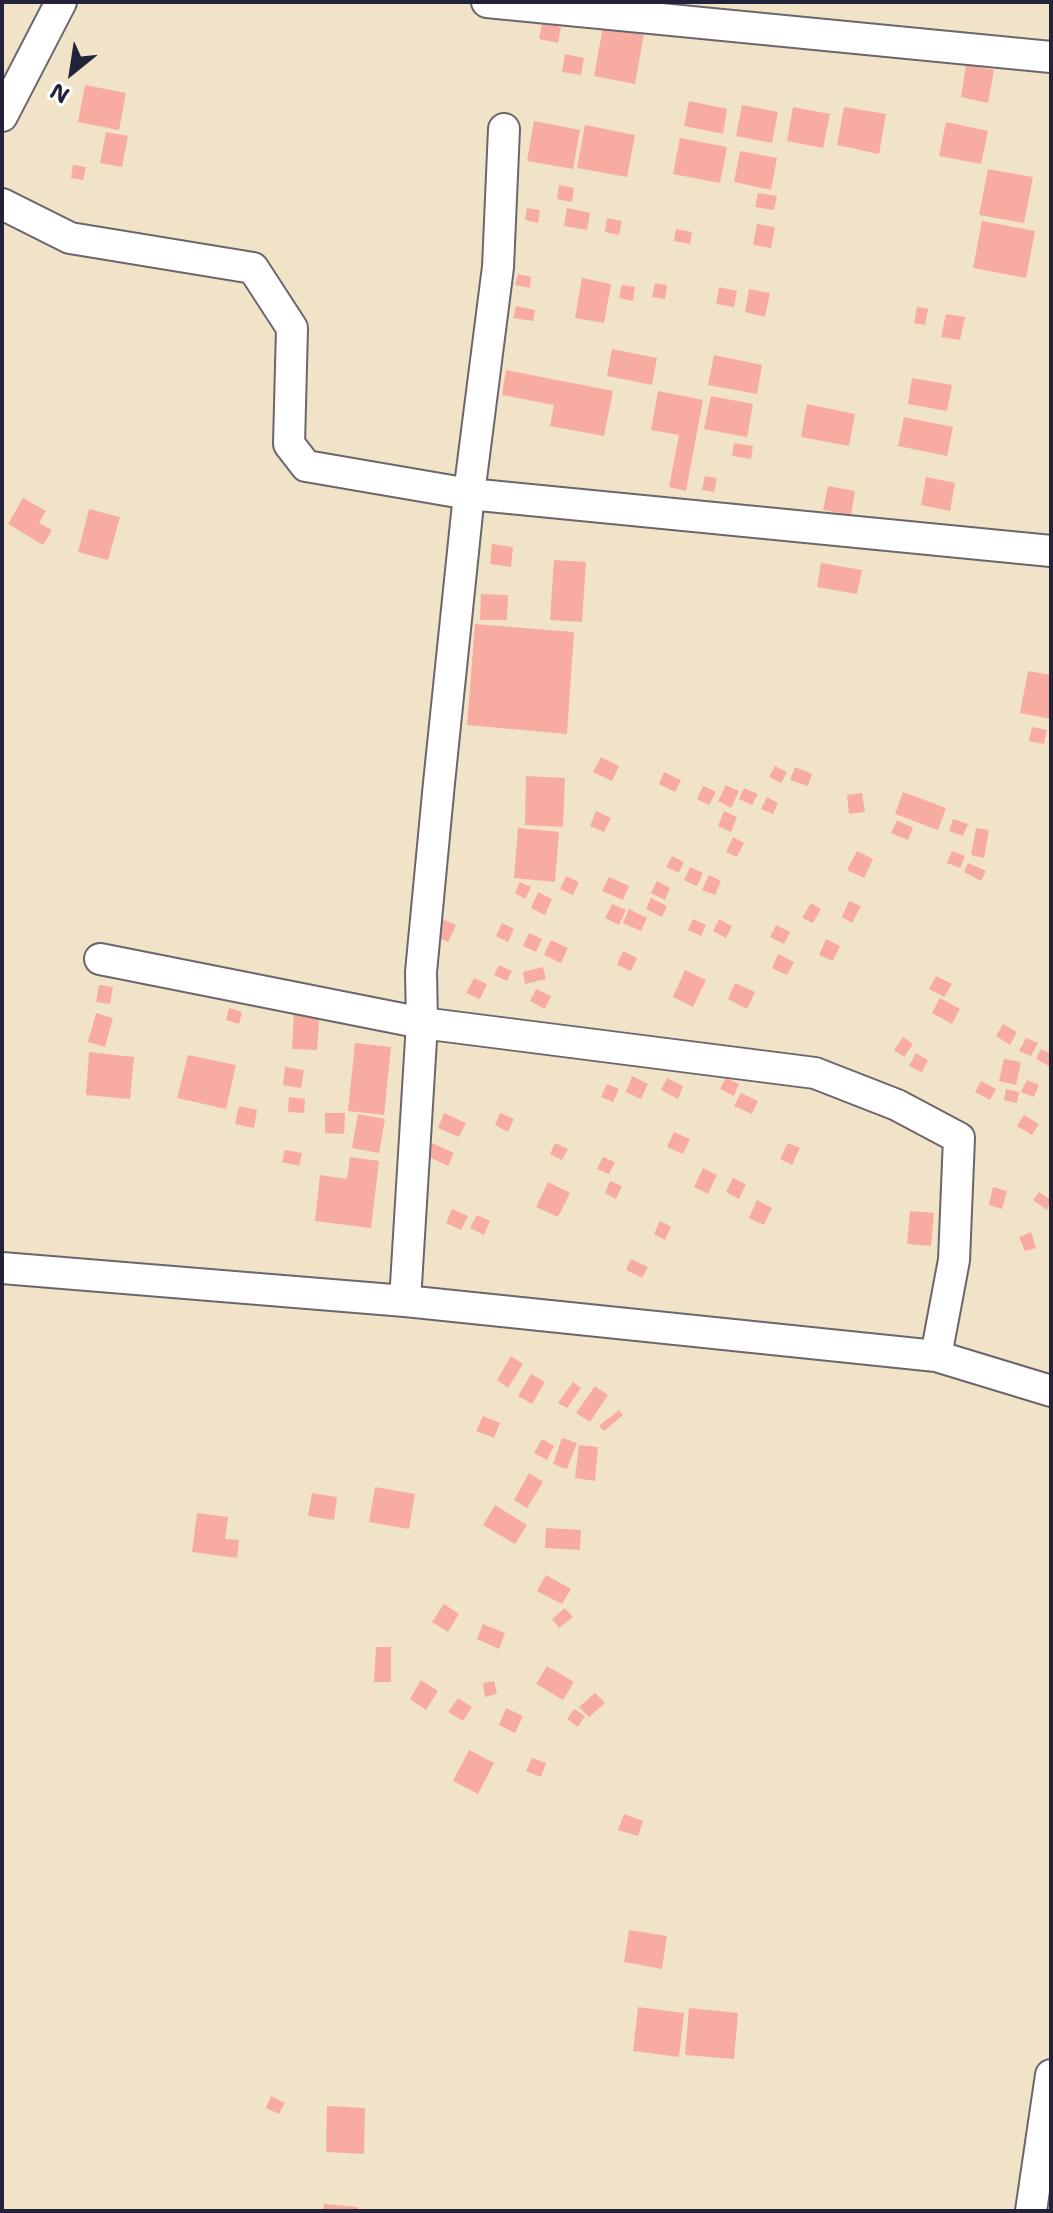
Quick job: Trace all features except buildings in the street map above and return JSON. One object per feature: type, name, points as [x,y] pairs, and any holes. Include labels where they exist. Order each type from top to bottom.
[{"type":"street","points":[[2,116],[61,2]]},
{"type":"street","points":[[487,2],[1051,57]]},
{"type":"street","points":[[405,1301],[422,1023],[421,972],[469,494],[498,267],[504,129]]},
{"type":"street","points":[[2,204],[70,238],[253,268],[292,328],[289,444],[306,466],[469,494],[1051,551]]},
{"type":"street","points":[[100,959],[422,1023],[815,1073],[897,1105],[959,1138],[954,1260],[936,1356]]},
{"type":"street","points":[[2,1268],[405,1301],[936,1356],[1051,1391]]},
{"type":"street","points":[[1031,2211],[1051,2075]]}]
